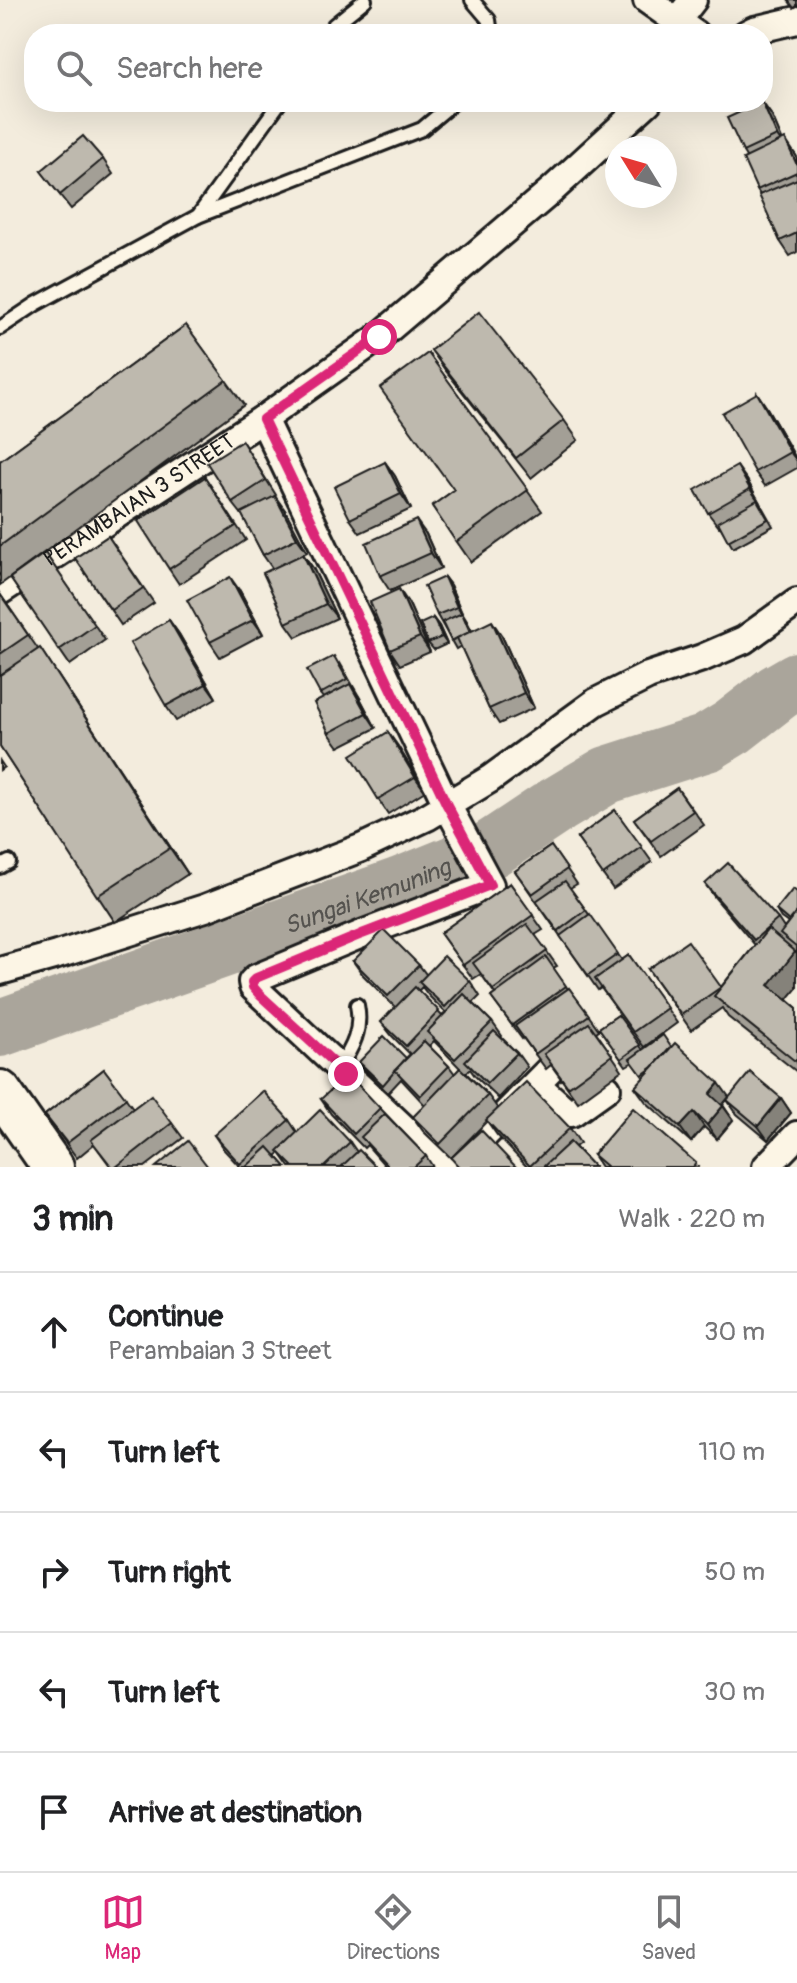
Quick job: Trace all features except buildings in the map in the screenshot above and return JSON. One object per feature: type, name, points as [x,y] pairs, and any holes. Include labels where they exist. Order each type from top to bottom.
[{"type":"main road","points":[[2,1092],[53,1167]]},
{"type":"street","points":[[647,0],[680,24]]},
{"type":"street","points":[[687,24],[693,0]]},
{"type":"street","points":[[773,26],[797,20]]},
{"type":"street","name":"PERAMBAIAN 3 STREET","points":[[0,591],[263,419],[379,337],[552,190],[637,112]]},
{"type":"street","points":[[263,419],[452,815],[490,885],[256,978],[252,982],[253,987],[445,1167]]},
{"type":"street","points":[[0,971],[205,908],[361,848],[427,817],[452,815],[490,779],[596,702],[648,676],[744,640],[797,602]]},
{"type":"street","points":[[453,1167],[544,1075],[568,1113],[607,1088]]},
{"type":"street","points":[[766,1167],[797,1135]]},
{"type":"lane","points":[[335,24],[365,0]]},
{"type":"lane","points":[[472,0],[490,24]]},
{"type":"lane","points":[[198,216],[273,112]]},
{"type":"lane","points":[[0,328],[36,304],[198,216],[422,129],[442,112]]},
{"type":"lane","points":[[339,1067],[350,1052],[357,1034],[360,1018],[357,1005]]},
{"type":"waterway","name":"Sungai Kemuning","points":[[0,1028],[400,886],[491,849],[607,775],[707,743],[797,681]]},
{"type":"route","points":[[346,1074],[260,995],[252,982],[362,934],[490,885],[447,805],[263,419],[379,337]]}]
